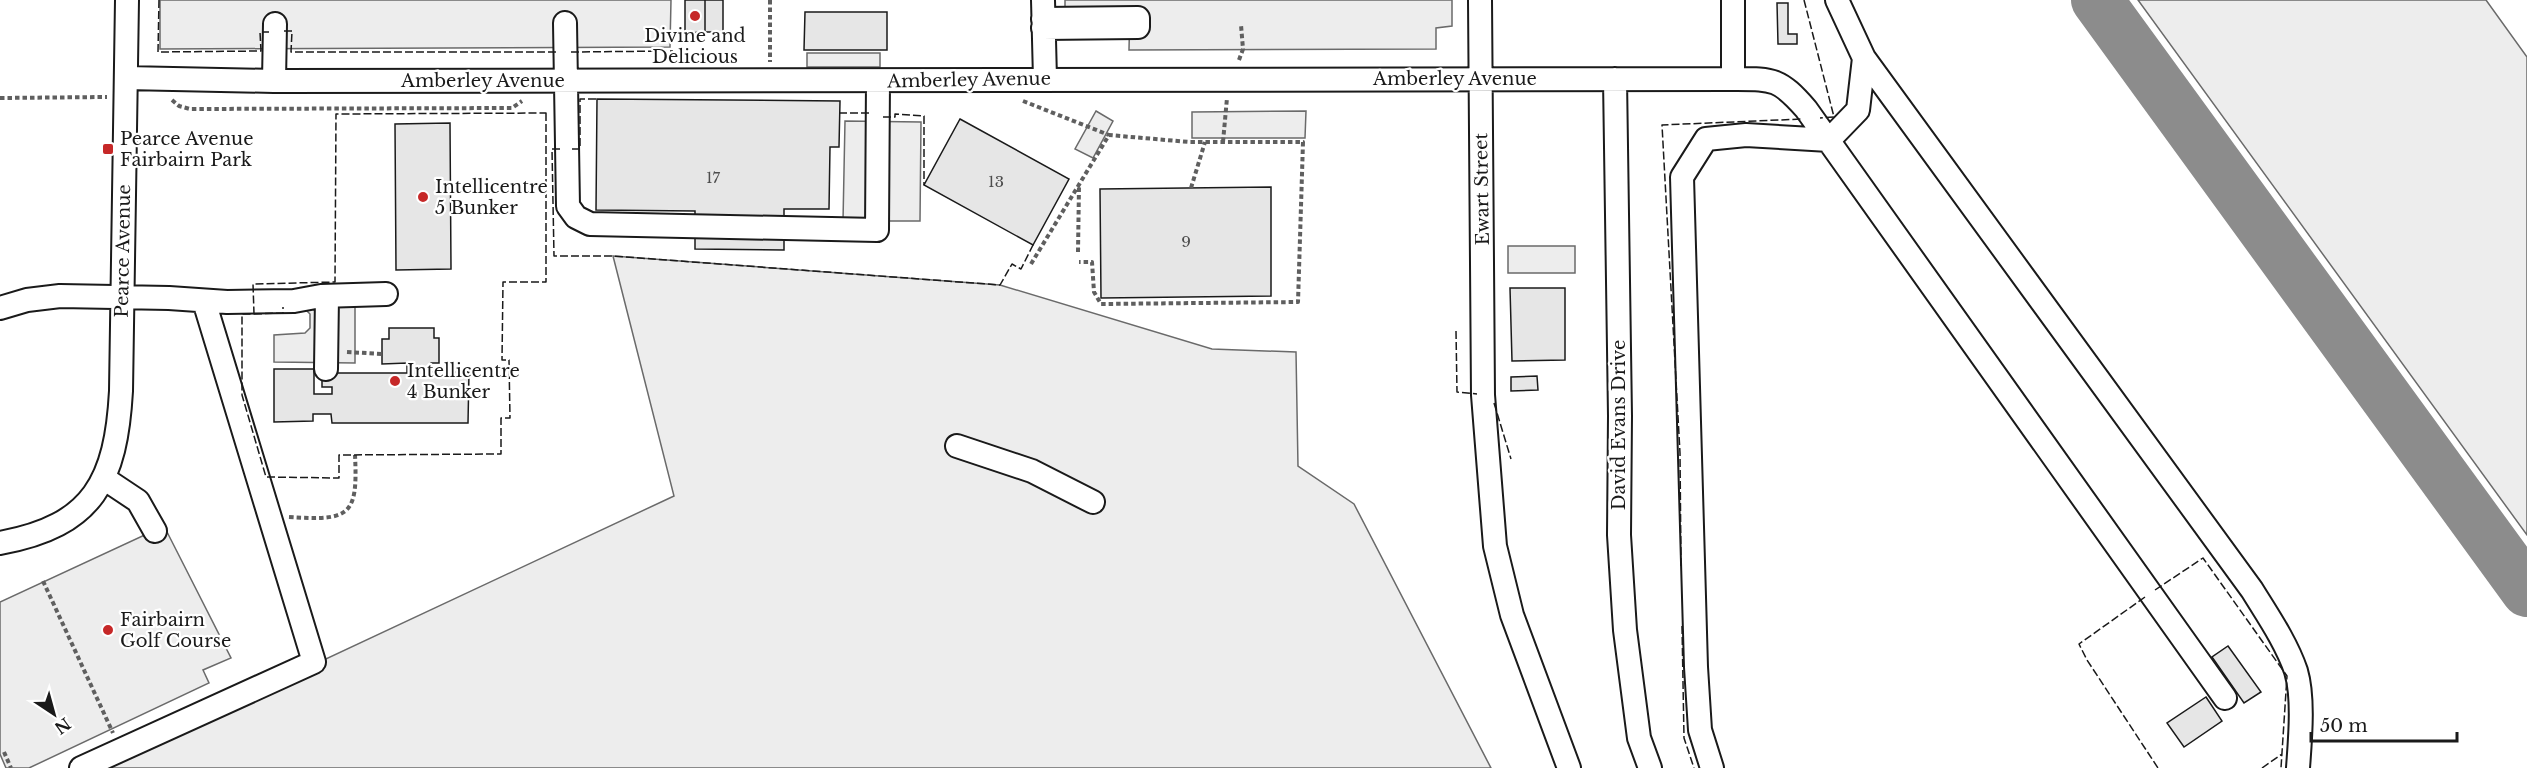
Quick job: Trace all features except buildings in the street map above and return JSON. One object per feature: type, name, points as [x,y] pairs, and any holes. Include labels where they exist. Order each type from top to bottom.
[{"type":"street","name":"Pearce Avenue","points":[[99,487],[112,457],[120,416],[122,298],[119,87],[127,0]]},
{"type":"street","name":"Ewart Street","points":[[1480,0],[1485,379],[1483,395],[1494,546],[1512,615],[1569,768]]},
{"type":"street","points":[[1733,0],[1733,79]]},
{"type":"street","points":[[1837,0],[1864,58],[2252,590],[2279,634],[2296,673],[2301,725],[2298,768]]},
{"type":"street","points":[[1045,79],[1043,16],[1138,22]]},
{"type":"street","points":[[565,23],[568,206],[576,217],[590,224],[877,230],[878,81]]},
{"type":"street","points":[[274,81],[275,24]]},
{"type":"street","points":[[1712,768],[1700,730],[1696,668],[1682,177],[1706,139],[1746,135],[1829,140],[1858,110],[1864,58]]},
{"type":"street","name":"Amberley Avenue","points":[[119,87],[274,81],[1045,79],[1733,79],[1775,81],[1798,100],[1829,140],[2225,698]]},
{"type":"street","name":"David Evans Drive","points":[[1614,79],[1620,547],[1626,641],[1639,738],[1650,768]]},
{"type":"street","points":[[0,308],[27,300],[49,297],[294,301],[327,296],[386,294]]},
{"type":"street","points":[[326,360],[327,296]]},
{"type":"street","points":[[81,768],[314,662],[204,301]]},
{"type":"street","points":[[957,446],[1032,471],[1094,502]]},
{"type":"street","points":[[0,543],[32,535],[57,525],[79,510],[99,487],[138,501],[155,531]]},
{"type":"path","points":[[770,0],[770,69]]},
{"type":"path","points":[[0,98],[119,87]]},
{"type":"path","points":[[1031,264],[1109,135],[1205,142],[1303,142],[1298,302],[1101,304],[1094,292],[1092,262],[1079,262]]},
{"type":"path","points":[[1191,188],[1205,142]]},
{"type":"path","points":[[1078,185],[1078,252]]},
{"type":"path","points":[[326,360],[382,354]]},
{"type":"path","points":[[270,516],[325,518],[348,509],[354,501],[355,455]]},
{"type":"path","points":[[43,581],[121,750]]},
{"type":"path","points":[[4,752],[11,768]]},
{"type":"shaded area","points":[[160,0],[671,0],[670,47],[160,49]]},
{"type":"shaded area","points":[[1065,0],[1452,0],[1452,26],[1436,28],[1436,49],[1129,50],[1130,7],[1065,9]]},
{"type":"shaded area","points":[[2138,0],[2486,0],[2527,57],[2527,535]]},
{"type":"shaded area","points":[[807,53],[880,53],[880,67],[807,67]]},
{"type":"shaded area","points":[[1096,111],[1113,121],[1093,158],[1075,149]]},
{"type":"shaded area","points":[[1306,111],[1305,138],[1192,138],[1192,112]]},
{"type":"shaded area","points":[[845,121],[921,122],[920,221],[843,221]]},
{"type":"shaded area","points":[[1508,246],[1575,246],[1575,273],[1508,273]]},
{"type":"shaded area","name":"Fairbairn Golf Course","points":[[613,256],[1000,285],[1212,349],[1296,352],[1298,466],[1354,504],[1491,768],[93,768],[674,496]]},
{"type":"shaded area","points":[[355,303],[355,363],[274,362],[274,335],[305,333],[310,328],[310,314],[303,307]]},
{"type":"shaded area","name":"Fairbairn Golf Course","points":[[164,526],[231,658],[203,670],[209,683],[29,768],[6,768],[0,754],[0,602]]},
{"type":"taxiway","points":[[2097,0],[2527,591]]},
{"type":"fence","points":[[159,0],[158,52],[261,51],[260,32],[269,32]]},
{"type":"fence","points":[[1804,0],[1834,117],[1820,118]]},
{"type":"fence","points":[[284,31],[292,31],[291,52],[559,52]]},
{"type":"fence","points":[[571,52],[673,51]]},
{"type":"fence","points":[[572,149],[580,149],[580,99],[597,99]]},
{"type":"fence","points":[[546,113],[546,282],[503,282],[502,360],[509,360],[510,418],[501,418],[501,454],[339,455],[339,478],[266,477],[242,395],[242,314],[254,314],[253,284],[335,282],[336,114],[546,113]]},
{"type":"fence","points":[[839,113],[869,113],[869,116]]},
{"type":"fence","points":[[883,117],[895,117],[895,114],[924,116],[924,185]]},
{"type":"fence","points":[[1681,566],[1680,453],[1662,125],[1802,119]]},
{"type":"fence","points":[[560,149],[552,149],[554,256],[613,256],[1000,285],[1012,264],[1021,269],[1033,245]]},
{"type":"fence","points":[[254,314],[283,313],[283,307]]},
{"type":"fence","points":[[1456,331],[1457,392],[1477,394]]},
{"type":"fence","points":[[1494,403],[1511,459]]},
{"type":"fence","points":[[2155,590],[2203,558],[2287,676],[2281,768]]},
{"type":"fence","points":[[2145,597],[2079,644],[2087,660],[2158,768]]},
{"type":"fence","points":[[1682,626],[1684,738],[1694,768]]},
{"type":"fence","points":[[2262,768],[2282,754]]},
{"type":"place","name":"Divine and Delicious","points":[[695,16]]},
{"type":"place","name":"Pearce Avenue Fairbairn Park","points":[[108,149]]},
{"type":"place","name":"Intellicentre 5 Bunker","points":[[423,197]]},
{"type":"place","name":"Intellicentre 4 Bunker","points":[[395,381]]},
{"type":"place","name":"Fairbairn Golf Course","points":[[108,630]]}]
